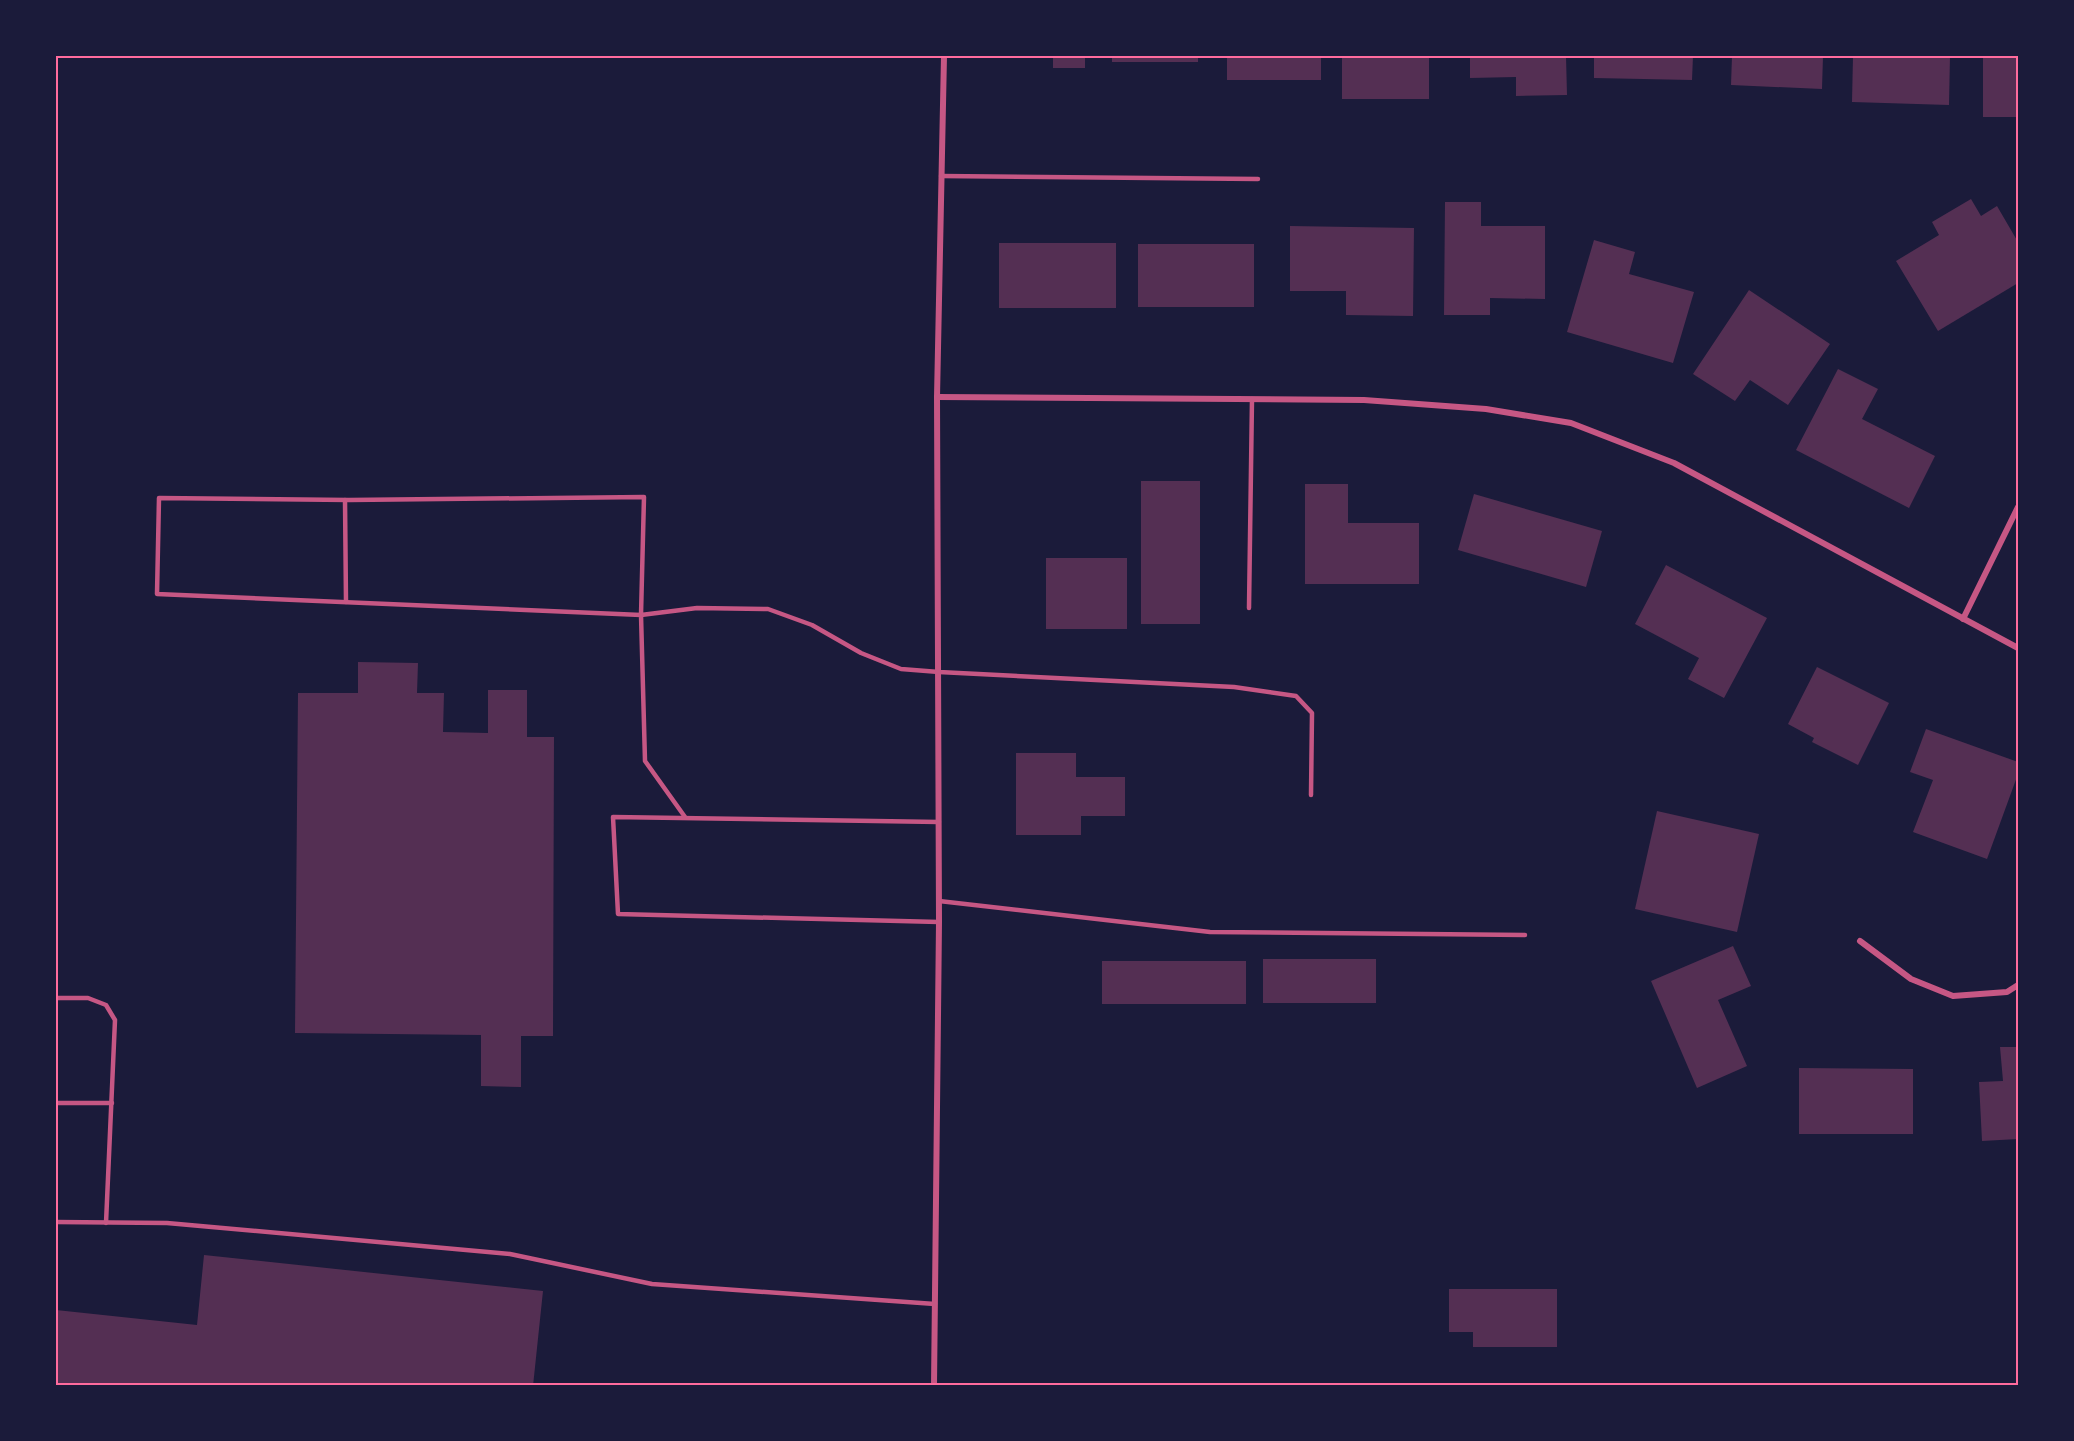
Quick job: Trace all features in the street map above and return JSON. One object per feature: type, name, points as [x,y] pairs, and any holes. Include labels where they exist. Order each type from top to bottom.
[{"type":"street","points":[[934,1386],[939,922],[937,397],[944,56]]},
{"type":"street","points":[[937,397],[1364,400],[1486,409],[1571,423],[1674,463],[2019,648]]},
{"type":"street","points":[[1963,619],[2019,507]]},
{"type":"street","points":[[1860,941],[1911,979],[1953,996],[2007,992],[2019,985]]},
{"type":"lane","points":[[942,176],[1258,179]]},
{"type":"lane","points":[[1249,608],[1252,399]]},
{"type":"lane","points":[[685,817],[645,761],[641,615],[644,496],[345,500],[159,498],[157,594],[641,615],[697,608],[768,609],[812,625],[861,653],[901,669],[1234,687],[1296,696],[1312,713],[1311,795]]},
{"type":"lane","points":[[345,500],[346,602]]},
{"type":"lane","points":[[939,822],[613,817],[618,914],[939,922]]},
{"type":"lane","points":[[939,901],[1210,932],[1525,935]]},
{"type":"lane","points":[[56,998],[88,998],[106,1005],[115,1020],[106,1223]]},
{"type":"lane","points":[[56,1103],[112,1103]]},
{"type":"lane","points":[[56,1222],[167,1223],[510,1254],[652,1284],[935,1304]]},
{"type":"building","points":[[1053,56],[1085,56],[1085,68],[1053,68]]},
{"type":"building","points":[[1112,56],[1198,56],[1198,62],[1112,62]]},
{"type":"building","points":[[1227,56],[1321,56],[1321,80],[1227,80]]},
{"type":"building","points":[[1342,56],[1429,56],[1429,99],[1342,99]]},
{"type":"building","points":[[1470,56],[1566,56],[1567,95],[1516,96],[1516,77],[1470,78]]},
{"type":"building","points":[[1594,56],[1693,56],[1692,80],[1594,78]]},
{"type":"building","points":[[1732,56],[1823,56],[1822,89],[1731,85]]},
{"type":"building","points":[[1853,56],[1950,56],[1949,105],[1852,102]]},
{"type":"building","points":[[1983,56],[2018,56],[2018,117],[1983,117]]},
{"type":"building","points":[[1971,199],[1981,216],[1997,206],[2018,242],[2018,283],[1938,331],[1896,261],[1939,235],[1932,222]]},
{"type":"building","points":[[1445,202],[1481,202],[1481,226],[1545,226],[1545,299],[1490,298],[1490,315],[1444,315]]},
{"type":"building","points":[[1290,226],[1414,228],[1413,316],[1346,315],[1346,291],[1290,291]]},
{"type":"building","points":[[1594,240],[1635,252],[1629,274],[1694,292],[1673,363],[1567,332]]},
{"type":"building","points":[[999,243],[1116,243],[1116,308],[999,308]]},
{"type":"building","points":[[1138,244],[1254,244],[1254,307],[1138,307]]},
{"type":"building","points":[[1749,290],[1830,344],[1788,405],[1750,380],[1735,401],[1693,374]]},
{"type":"building","points":[[1838,369],[1878,389],[1862,419],[1935,456],[1909,508],[1796,450]]},
{"type":"building","points":[[1141,481],[1200,481],[1200,624],[1141,624]]},
{"type":"building","points":[[1305,484],[1348,484],[1348,523],[1419,523],[1419,584],[1305,584]]},
{"type":"building","points":[[1474,494],[1602,531],[1586,587],[1458,550]]},
{"type":"building","points":[[1046,558],[1127,558],[1127,629],[1046,629]]},
{"type":"building","points":[[1666,565],[1767,618],[1724,698],[1688,679],[1699,658],[1635,624]]},
{"type":"building","points":[[358,662],[418,663],[417,693],[444,693],[443,732],[488,733],[488,690],[527,690],[527,737],[554,737],[553,1036],[521,1036],[521,1087],[481,1086],[481,1035],[295,1033],[298,693],[358,693]]},
{"type":"building","points":[[1817,667],[1889,703],[1858,765],[1812,742],[1814,738],[1788,724]]},
{"type":"building","points":[[1926,729],[2018,762],[2018,774],[1987,859],[1913,832],[1933,780],[1910,772]]},
{"type":"building","points":[[1016,753],[1076,753],[1076,777],[1125,777],[1125,816],[1081,816],[1081,835],[1016,835]]},
{"type":"building","points":[[1657,811],[1759,834],[1737,932],[1635,909]]},
{"type":"building","points":[[1733,946],[1751,986],[1718,1000],[1747,1066],[1697,1088],[1651,981]]},
{"type":"building","points":[[1263,959],[1376,959],[1376,1003],[1263,1003]]},
{"type":"building","points":[[1102,961],[1246,961],[1246,1004],[1102,1004]]},
{"type":"building","points":[[2000,1047],[2018,1047],[2018,1139],[1982,1141],[1979,1082],[2003,1081]]},
{"type":"building","points":[[1799,1068],[1913,1069],[1913,1134],[1799,1134]]},
{"type":"building","points":[[204,1255],[543,1291],[533,1386],[56,1386],[56,1310],[197,1325]]},
{"type":"building","points":[[1449,1289],[1557,1289],[1557,1347],[1473,1347],[1473,1332],[1449,1332]]}]
